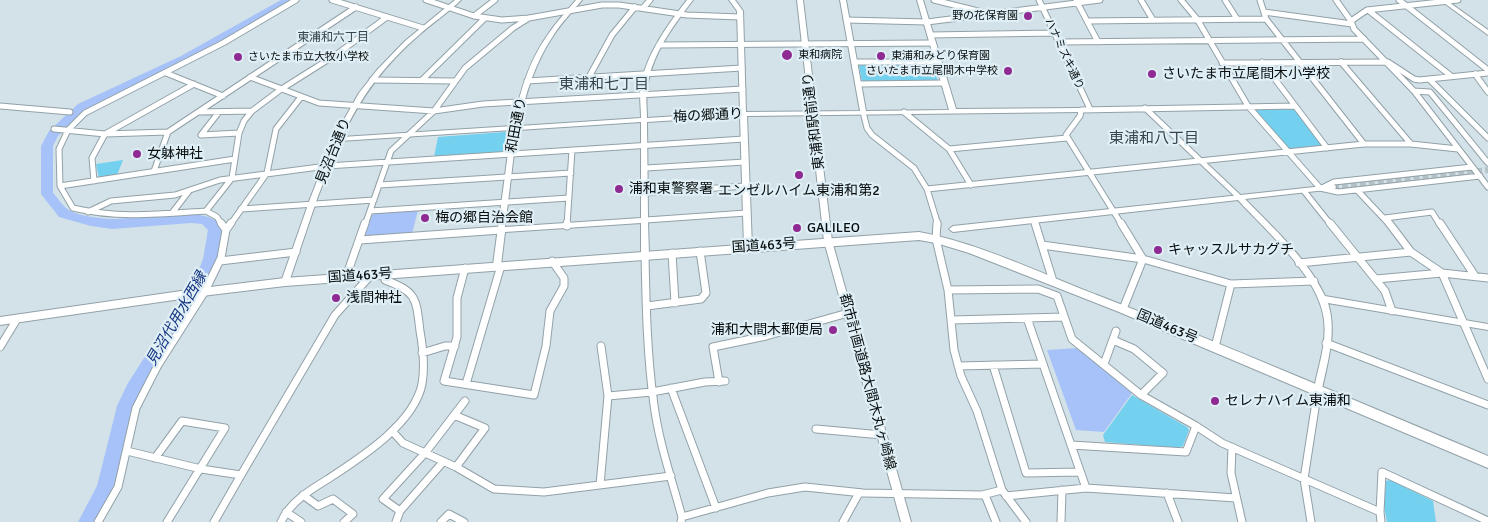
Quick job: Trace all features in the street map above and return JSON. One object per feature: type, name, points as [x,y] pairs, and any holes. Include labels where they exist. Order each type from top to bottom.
[{"type":"highway","name":"国道463号","points":[[0,321],[203,291],[285,282],[901,236],[936,239],[972,250],[1123,309],[1318,389],[1488,462]]},
{"type":"main road","name":"東浦和駅前通り","points":[[800,0],[828,241]]},
{"type":"street","points":[[226,230],[217,217],[206,211],[123,217],[74,208],[60,186],[59,149],[65,130],[85,114],[223,43],[296,0]]},
{"type":"street","points":[[332,0],[423,28]]},
{"type":"street","points":[[426,0],[474,16],[502,20],[529,18],[620,2],[635,7],[678,14],[740,17]]},
{"type":"street","name":"見沼台通り","points":[[285,282],[336,139],[354,105],[372,80],[397,52],[458,0]]},
{"type":"street","points":[[474,16],[495,0]]},
{"type":"street","name":"和田通り","points":[[497,265],[511,153],[520,103],[536,59],[552,34],[579,0]]},
{"type":"street","points":[[642,8],[650,0]]},
{"type":"street","points":[[690,0],[678,14],[660,45],[647,73],[644,95],[647,306],[652,392],[658,428],[682,520],[768,493],[805,487],[859,492],[985,495],[1086,488],[1236,498]]},
{"type":"street","points":[[732,0],[740,11],[748,247]]},
{"type":"street","points":[[843,0],[867,128],[872,135],[911,166],[927,189],[938,225],[936,239],[948,290],[954,350],[958,366],[977,412],[1004,493],[1026,522]]},
{"type":"street","points":[[920,0],[953,111]]},
{"type":"street","points":[[934,0],[992,14]]},
{"type":"street","name":"ハナミズキ通り","points":[[1039,0],[1090,109]]},
{"type":"street","points":[[846,20],[927,22],[1100,0]]},
{"type":"street","points":[[1141,0],[1153,20]]},
{"type":"street","points":[[1181,0],[1197,20],[1248,106],[1320,188],[1338,192],[1480,176]]},
{"type":"street","points":[[1225,0],[1237,19]]},
{"type":"street","points":[[1260,0],[1266,19],[1280,40],[1364,144]]},
{"type":"street","points":[[1336,0],[1354,29],[1414,91],[1488,187]]},
{"type":"street","points":[[1399,0],[1488,71]]},
{"type":"street","points":[[1264,12],[1351,22],[1367,10],[1458,0]]},
{"type":"street","points":[[1444,1],[1488,34]]},
{"type":"street","points":[[1077,2],[1098,42]]},
{"type":"street","points":[[588,77],[612,35],[635,7]]},
{"type":"street","points":[[54,129],[105,134],[168,132],[356,8]]},
{"type":"street","points":[[1367,10],[1451,76]]},
{"type":"street","points":[[206,211],[232,178],[239,133],[244,121],[252,111],[280,90],[337,54],[387,17]]},
{"type":"street","points":[[422,80],[485,18]]},
{"type":"street","points":[[346,277],[391,151],[434,111],[465,68],[513,28],[529,18]]},
{"type":"street","points":[[1087,21],[1266,19]]},
{"type":"street","points":[[930,34],[1054,33]]},
{"type":"street","points":[[1059,42],[1364,39]]},
{"type":"street","points":[[660,45],[933,43]]},
{"type":"street","points":[[854,62],[938,62]]},
{"type":"street","points":[[1262,62],[1327,148]]},
{"type":"street","points":[[1341,62],[1412,144]]},
{"type":"street","points":[[1222,63],[1388,62],[1414,79],[1430,79],[1488,71]]},
{"type":"street","points":[[527,81],[742,68]]},
{"type":"street","points":[[166,73],[223,96]]},
{"type":"street","points":[[1475,74],[1488,92]]},
{"type":"street","points":[[250,78],[319,103],[434,111],[483,104],[743,90]]},
{"type":"street","points":[[1430,79],[1488,138]]},
{"type":"street","points":[[372,80],[455,81]]},
{"type":"street","points":[[94,181],[92,158],[105,134],[194,84]]},
{"type":"street","points":[[859,84],[945,84]]},
{"type":"street","points":[[1414,91],[1430,92],[1488,163]]},
{"type":"street","points":[[98,522],[118,486],[136,408],[158,365],[220,261],[226,230],[267,174],[276,129],[301,97]]},
{"type":"street","points":[[0,106],[70,112]]},
{"type":"street","points":[[1143,259],[1067,138],[1066,135],[1080,116],[1081,110],[1295,106]]},
{"type":"street","points":[[1145,108],[1240,198],[1314,281],[1323,299],[1328,321],[1326,343],[1304,479],[1311,522]]},
{"type":"street","name":"梅の郷通り","points":[[336,139],[743,114],[1081,110]]},
{"type":"street","points":[[198,112],[252,111]]},
{"type":"street","points":[[219,112],[201,135],[239,133]]},
{"type":"street","points":[[904,112],[949,149],[970,185]]},
{"type":"street","points":[[1479,129],[1488,128]]},
{"type":"street","points":[[154,171],[168,132]]},
{"type":"street","points":[[949,149],[1067,138]]},
{"type":"street","points":[[88,212],[111,201],[175,195],[220,180],[327,166],[744,139]]},
{"type":"street","points":[[927,189],[1090,174],[1364,144],[1412,144],[1458,149]]},
{"type":"street","points":[[567,226],[572,150]]},
{"type":"street","points":[[60,186],[235,159]]},
{"type":"street","points":[[646,168],[745,162]]},
{"type":"street","points":[[1320,188],[1334,182],[1472,167]]},
{"type":"street","points":[[379,185],[571,173]]},
{"type":"street","points":[[646,193],[745,186]]},
{"type":"street","points":[[953,229],[1333,187]]},
{"type":"street","points":[[1356,190],[1385,218],[1411,252],[1442,273],[1484,363],[1488,379]]},
{"type":"street","points":[[172,213],[189,191]]},
{"type":"street","points":[[1304,191],[1376,279],[1385,292],[1392,311]]},
{"type":"street","points":[[370,211],[569,198]]},
{"type":"street","points":[[241,209],[374,200]]},
{"type":"street","points":[[1385,218],[1432,212],[1475,276]]},
{"type":"street","points":[[360,240],[746,213]]},
{"type":"street","points":[[1034,220],[1053,281]]},
{"type":"street","name":"都市計画道路大間木丸ヶ崎線","points":[[828,241],[906,522]]},
{"type":"street","points":[[1042,245],[1143,259],[1231,284],[1314,281]]},
{"type":"street","points":[[647,306],[701,299],[706,294],[700,251]]},
{"type":"street","points":[[220,261],[296,252]]},
{"type":"street","points":[[1299,263],[1411,252]]},
{"type":"street","points":[[672,253],[675,303]]},
{"type":"street","points":[[1123,309],[1143,259]]},
{"type":"street","points":[[465,268],[457,298],[457,337],[444,380],[534,395],[546,346],[550,312],[564,286],[564,278],[552,261]]},
{"type":"street","points":[[466,384],[500,269],[497,265]]},
{"type":"street","points":[[1376,279],[1442,273],[1488,278]]},
{"type":"street","points":[[281,522],[286,512],[303,495],[359,459],[392,432],[414,403],[420,391],[423,378],[422,353],[419,321],[415,304],[409,290],[385,280],[385,274]]},
{"type":"street","points":[[214,522],[336,316],[371,275]]},
{"type":"street","points":[[1214,347],[1231,284]]},
{"type":"street","points":[[948,290],[1041,290],[1057,296],[1072,338],[1141,395],[1232,447],[1380,512]]},
{"type":"street","points":[[1323,299],[1488,327]]},
{"type":"street","points":[[608,396],[652,392],[705,382],[722,382],[713,346],[766,336],[848,313]]},
{"type":"street","points":[[952,320],[1064,317]]},
{"type":"street","points":[[1027,318],[1086,488]]},
{"type":"street","points":[[0,347],[16,319]]},
{"type":"street","points":[[1104,364],[1116,331]]},
{"type":"street","points":[[1113,340],[1134,349],[1163,373],[1141,395]]},
{"type":"street","points":[[1326,343],[1488,406]]},
{"type":"street","points":[[422,353],[445,346],[455,346]]},
{"type":"street","points":[[600,485],[608,396],[601,346]]},
{"type":"street","points":[[958,366],[1043,364]]},
{"type":"street","points":[[993,365],[1026,473],[1080,472]]},
{"type":"street","points":[[671,388],[716,508]]},
{"type":"street","points":[[400,511],[383,499],[425,453],[465,401]]},
{"type":"street","points":[[454,415],[485,428],[456,468]]},
{"type":"street","points":[[155,458],[182,421],[225,428],[167,522]]},
{"type":"street","points":[[1071,445],[1186,452],[1196,426]]},
{"type":"street","points":[[816,430],[882,435]]},
{"type":"street","points":[[392,432],[403,442],[494,489],[544,492],[671,476]]},
{"type":"street","points":[[1232,447],[1231,473],[1242,522]]},
{"type":"street","points":[[127,451],[201,469],[241,475]]},
{"type":"street","points":[[396,522],[400,511],[443,462]]},
{"type":"street","points":[[1381,522],[1382,472],[1488,522]]},
{"type":"street","points":[[1061,522],[1062,490]]},
{"type":"street","points":[[843,522],[859,492]]},
{"type":"street","points":[[1167,493],[1178,522]]},
{"type":"street","points":[[303,495],[316,507],[322,507],[333,499],[353,514],[344,522]]},
{"type":"street","points":[[985,495],[996,522]]},
{"type":"street","points":[[286,512],[301,522]]},
{"type":"street","points":[[441,522],[448,514],[464,522]]},
{"type":"shaded area","points":[[933,63],[938,82],[862,82],[859,66],[861,64]]},
{"type":"shaded area","points":[[1295,109],[1323,145],[1322,147],[1289,149],[1255,110]]},
{"type":"shaded area","points":[[505,132],[509,134],[506,152],[434,157],[438,137]]},
{"type":"shaded area","points":[[123,160],[117,175],[99,178],[96,164]]},
{"type":"shaded area","points":[[418,210],[412,234],[365,236],[372,215],[376,213]]},
{"type":"shaded area","points":[[1077,348],[1132,393],[1104,432],[1076,430],[1047,350]]},
{"type":"shaded area","points":[[1132,395],[1187,427],[1189,430],[1183,446],[1178,448],[1105,442],[1103,435]]},
{"type":"shaded area","points":[[1390,480],[1433,501],[1436,522],[1387,522],[1384,507],[1386,481]]},
{"type":"waterway","name":"見沼代用水西縁","points":[[87,522],[105,488],[123,411],[134,388],[202,279],[210,259],[215,230],[212,223],[205,219],[191,218],[112,224],[64,214],[47,194],[47,146],[53,134],[82,107],[185,58],[288,0]]},
{"type":"tunnel","points":[[1333,187],[1488,170]]},
{"type":"place","name":"野の花保育園","points":[[1028,16]]},
{"type":"place","name":"東和病院","points":[[787,55]]},
{"type":"place","name":"東浦和みどり保育園","points":[[881,56]]},
{"type":"place","name":"さいたま市立大牧小学校","points":[[238,57]]},
{"type":"place","name":"さいたま市立尾間木中学校","points":[[1008,71]]},
{"type":"place","name":"さいたま市立尾間木小学校","points":[[1152,74]]},
{"type":"place","name":"女躰神社","points":[[137,154]]},
{"type":"place","name":"エンゼルハイム東浦和第2","points":[[799,175]]},
{"type":"place","name":"浦和東警察署","points":[[619,189]]},
{"type":"place","name":"梅の郷自治会館","points":[[425,218]]},
{"type":"place","name":"GALILEO","points":[[797,228]]},
{"type":"place","name":"キャッスルサカグチ","points":[[1158,250]]},
{"type":"place","name":"浅間神社","points":[[336,298]]},
{"type":"place","name":"浦和大間木郵便局","points":[[833,330]]},
{"type":"place","name":"セレナハイム東浦和","points":[[1215,401]]},
{"type":"district","name":"東浦和六丁目","points":[[333,38]]},
{"type":"district","name":"東浦和七丁目","points":[[604,85]]},
{"type":"district","name":"東浦和八丁目","points":[[1154,139]]}]
